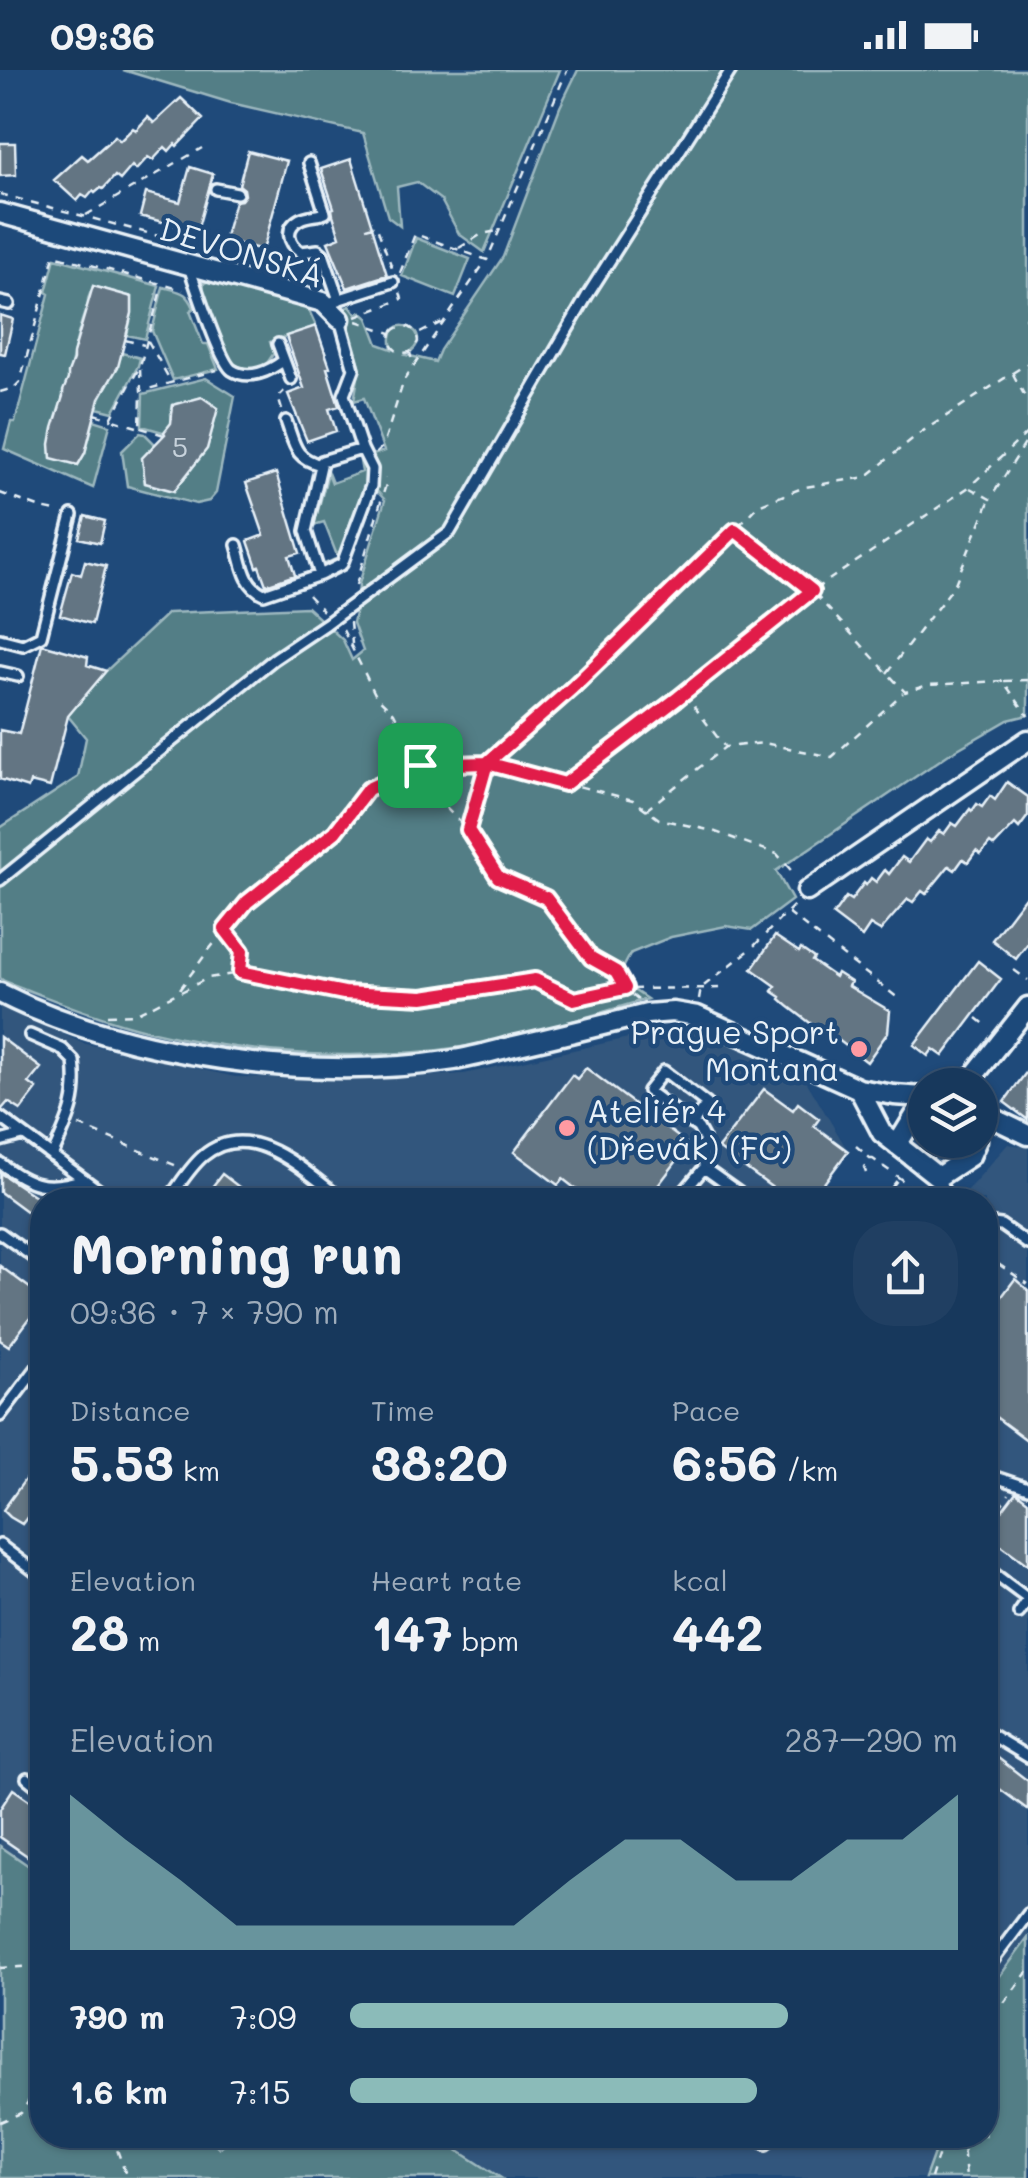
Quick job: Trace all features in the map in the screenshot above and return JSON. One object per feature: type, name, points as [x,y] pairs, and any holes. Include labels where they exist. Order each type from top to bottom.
[{"type":"street","name":"DEVONSKÁ","points":[[0,214],[332,302],[340,319]]},
{"type":"street","points":[[807,891],[1028,740]]},
{"type":"street","points":[[0,993],[88,1028],[146,1044],[270,1063],[377,1066],[456,1060],[647,1014],[674,1012],[697,1016],[858,1089],[908,1096]]},
{"type":"street","points":[[980,1068],[1028,1007]]},
{"type":"street","points":[[858,1089],[882,1133],[938,1177],[967,1158]]},
{"type":"street","points":[[998,1121],[1028,1136]]},
{"type":"street","points":[[897,1145],[908,1127]]},
{"type":"lane","points":[[0,880],[274,659],[450,532],[587,296],[731,70]]},
{"type":"lane","points":[[309,163],[325,213],[296,221],[289,239],[301,252],[318,250],[323,254],[332,302],[395,281]]},
{"type":"lane","points":[[216,189],[237,193]]},
{"type":"lane","points":[[187,261],[228,368],[242,374],[260,374],[284,360]]},
{"type":"lane","name":"DEVONSKÁ","points":[[340,319],[354,369],[344,396],[370,466]]},
{"type":"lane","points":[[278,344],[291,379]]},
{"type":"lane","points":[[286,420],[297,452],[306,461],[321,465]]},
{"type":"lane","points":[[324,573],[306,530],[322,461],[362,449]]},
{"type":"lane","points":[[236,545],[248,583],[264,594],[342,564],[371,486],[370,466]]},
{"type":"lane","points":[[0,639],[23,646],[41,636],[72,515]]},
{"type":"lane","points":[[0,672],[18,676]]},
{"type":"lane","points":[[30,1035],[62,1049],[74,1061],[77,1085],[68,1120],[52,1156]]},
{"type":"lane","points":[[687,1188],[704,1168],[704,1139],[692,1124],[648,1091],[664,1071],[707,1104],[692,1124]]},
{"type":"lane","points":[[0,1118],[96,1188]]},
{"type":"lane","points":[[0,1137],[23,1134]]},
{"type":"lane","points":[[178,1188],[203,1156],[238,1142],[276,1150],[327,1188]]},
{"type":"lane","points":[[0,1164],[33,1184],[60,1185],[84,1179]]},
{"type":"lane","points":[[704,1168],[732,1188]]},
{"type":"lane","points":[[938,1177],[943,1188]]},
{"type":"lane","points":[[998,1225],[1028,1244]]},
{"type":"lane","points":[[0,1233],[30,1251]]},
{"type":"lane","points":[[1,1412],[30,1376]]},
{"type":"lane","points":[[998,1478],[1028,1488]]},
{"type":"lane","points":[[0,1545],[30,1567]]},
{"type":"lane","points":[[998,1577],[1028,1600],[1019,1613]]},
{"type":"lane","points":[[998,1740],[1028,1757]]},
{"type":"lane","points":[[998,1954],[1028,1914]]},
{"type":"path","points":[[567,70],[487,260],[404,380],[383,446],[370,466],[382,471],[387,482],[351,605],[350,634],[376,696],[394,712],[428,790],[468,830],[498,877],[546,898],[591,958],[616,972],[625,988]]},
{"type":"path","points":[[84,216],[202,148]]},
{"type":"path","points":[[0,194],[189,244],[187,261]]},
{"type":"path","points":[[366,228],[376,225],[402,299],[347,320],[391,334]]},
{"type":"path","points":[[458,249],[482,234],[500,230]]},
{"type":"path","points":[[395,281],[415,234],[487,260]]},
{"type":"path","points":[[0,392],[20,382],[54,255],[199,294]]},
{"type":"path","points":[[111,419],[140,366],[162,284]]},
{"type":"path","points":[[418,334],[446,320]]},
{"type":"path","points":[[404,325],[414,329],[418,334],[417,345],[410,352],[400,353],[390,343],[391,334],[404,325]]},
{"type":"path","points":[[125,340],[147,342]]},
{"type":"path","points":[[147,342],[171,383]]},
{"type":"path","points":[[410,352],[414,367]]},
{"type":"path","points":[[468,830],[487,763],[572,688],[758,505],[805,487],[866,476],[918,435],[1028,362]]},
{"type":"path","points":[[140,366],[140,428]]},
{"type":"path","points":[[140,392],[228,368]]},
{"type":"path","points":[[1012,373],[1028,402]]},
{"type":"path","points":[[95,414],[164,435]]},
{"type":"path","points":[[565,784],[812,591],[969,487],[1028,432]]},
{"type":"path","points":[[887,673],[954,586],[990,499],[1028,439]]},
{"type":"path","points":[[969,487],[990,499]]},
{"type":"path","points":[[0,493],[72,515]]},
{"type":"path","points":[[735,530],[812,591],[904,692]]},
{"type":"path","points":[[646,810],[725,747],[764,742],[832,757],[904,692],[928,685],[1028,680]]},
{"type":"path","points":[[1003,681],[1028,716]]},
{"type":"path","points":[[684,694],[725,747]]},
{"type":"path","points":[[178,994],[247,902],[335,832],[368,789],[420,765],[487,763],[633,800],[658,819],[713,831],[777,854],[807,891]]},
{"type":"path","points":[[697,1016],[701,988],[751,950],[787,912],[898,998]]},
{"type":"path","points":[[225,929],[242,951],[240,972]]},
{"type":"path","points":[[1014,970],[1028,980]]},
{"type":"path","points":[[88,1028],[100,1016],[135,1014],[208,978],[240,972],[344,993],[423,997],[535,980],[574,999],[625,988],[727,988]]},
{"type":"path","points":[[978,1018],[993,1031]]},
{"type":"path","points":[[68,1120],[191,1172]]},
{"type":"path","points":[[856,1146],[912,1188]]},
{"type":"path","points":[[866,1173],[864,1167],[871,1158]]},
{"type":"path","points":[[891,1188],[899,1178]]},
{"type":"path","points":[[998,1264],[1028,1284]]},
{"type":"path","points":[[998,1508],[1016,1484]]},
{"type":"path","points":[[0,1968],[30,1967]]},
{"type":"path","points":[[998,2011],[1028,1971]]},
{"type":"path","points":[[0,2122],[21,2113],[30,2099]]},
{"type":"path","points":[[117,2148],[127,2178]]},
{"type":"path","points":[[931,2178],[938,2148]]},
{"type":"path","points":[[963,2148],[966,2178]]},
{"type":"shaded area","points":[[0,1005],[82,1043],[235,1077],[382,1079],[464,1074],[674,1028],[701,1029],[803,1076],[848,1151],[824,1183],[825,1188],[30,1188],[30,1866],[0,1846]]},
{"type":"shaded area","points":[[1008,1144],[1028,1147],[1028,1938],[998,1978],[998,1188],[969,1188]]},
{"type":"shaded area","points":[[454,2148],[934,2148],[925,2178],[501,2178]]},
{"type":"green space","points":[[123,70],[560,70],[484,252],[459,234],[441,200],[417,182],[397,187],[400,226],[388,217],[363,133],[231,103]]},
{"type":"green space","points":[[578,70],[1028,70],[1028,715],[1008,720],[949,754],[776,871],[792,900],[752,930],[726,926],[671,937],[631,953],[621,972],[629,987],[647,999],[537,1031],[469,1046],[389,1054],[268,1051],[131,1026],[4,981],[0,978],[0,828],[78,777],[86,738],[68,716],[106,671],[168,613],[307,607],[343,640],[352,660],[363,651],[353,623],[359,584],[385,500],[375,489],[373,455],[384,451],[364,398],[354,401],[360,366],[343,309],[350,306],[356,314],[361,312],[368,318],[378,344],[392,349],[395,329],[409,327],[418,338],[406,355],[435,362],[503,257]]},
{"type":"green space","points":[[416,238],[470,259],[455,297],[402,276]]},
{"type":"green space","points":[[55,258],[159,286],[145,339],[127,335],[132,297],[93,286],[88,299],[54,428],[51,457],[78,465],[94,420],[110,425],[93,488],[4,449],[11,422],[15,422]]},
{"type":"green space","points":[[209,281],[308,308],[316,326],[270,342],[274,353],[265,366],[245,370],[231,363],[203,291],[204,283]]},
{"type":"green space","points":[[163,287],[189,298],[203,344],[208,344],[218,369],[173,380],[152,331]]},
{"type":"green space","points":[[122,353],[140,358],[138,366],[113,412],[97,408],[102,394]]},
{"type":"green space","points":[[206,378],[235,396],[216,493],[209,501],[196,504],[127,486],[122,451],[140,433],[155,444],[142,458],[145,483],[174,491],[207,449],[218,408],[202,397],[173,405],[172,428],[166,433],[142,426],[143,394]]},
{"type":"green space","points":[[365,460],[367,482],[338,563],[332,565],[327,563],[338,558],[324,522],[314,525],[328,473],[332,483],[362,472],[360,461]]},
{"type":"green space","points":[[0,1846],[30,1867],[30,2148],[454,2148],[501,2178],[0,2178]]},
{"type":"green space","points":[[1028,1938],[1028,2178],[925,2178],[934,2148],[998,2148],[998,1978]]},
{"type":"building","points":[[181,98],[203,119],[177,146],[169,151],[165,147],[153,160],[148,157],[136,170],[132,166],[120,180],[115,176],[103,189],[93,191],[87,198],[82,195],[77,201],[54,180],[82,155],[88,160],[115,136],[120,141],[148,117],[154,123]]},
{"type":"building","points":[[0,143],[15,143],[16,175],[0,176]]},
{"type":"building","points":[[248,151],[287,161],[263,250],[224,240],[235,201],[245,195],[239,185]]},
{"type":"building","points":[[351,159],[387,275],[347,288],[328,242],[340,237],[321,169]]},
{"type":"building","points":[[190,167],[213,174],[197,231],[140,216],[146,193],[180,202]]},
{"type":"building","points":[[93,286],[132,297],[132,313],[118,367],[99,399],[85,453],[78,465],[51,458],[50,444]]},
{"type":"building","points":[[0,315],[13,319],[5,354],[0,353]]},
{"type":"building","points":[[316,326],[339,406],[329,409],[336,431],[307,441],[288,394],[304,388],[286,336]]},
{"type":"building","points":[[202,397],[218,408],[207,449],[174,491],[145,483],[142,458],[165,434],[173,405]]},
{"type":"building","points":[[276,473],[300,553],[289,556],[295,575],[266,585],[248,541],[264,535],[246,483]]},
{"type":"building","points":[[85,516],[105,521],[100,543],[79,538]]},
{"type":"building","points":[[85,561],[106,566],[92,624],[60,615],[72,572],[81,575]]},
{"type":"building","points":[[42,644],[88,657],[87,665],[106,671],[68,716],[50,787],[30,782],[28,788],[0,779],[0,730],[19,734]]},
{"type":"building","points":[[1007,782],[1028,797],[1028,816],[1019,828],[1015,824],[994,846],[990,843],[981,854],[976,851],[968,862],[963,859],[955,870],[949,866],[926,894],[922,891],[913,902],[908,899],[880,931],[870,925],[862,937],[833,915],[846,897],[851,900],[871,878],[876,882],[885,870],[889,874],[902,857],[909,862],[926,839],[930,842],[939,831],[944,834],[952,823],[957,826],[970,809],[977,804],[982,807],[990,796],[995,800]]},
{"type":"building","points":[[1028,893],[1028,943],[1016,959],[992,940]]},
{"type":"building","points":[[775,936],[799,952],[801,949],[814,958],[812,961],[835,977],[837,973],[851,982],[848,986],[890,1011],[888,1032],[867,1062],[788,1006],[772,991],[776,986],[752,969]]},
{"type":"building","points":[[978,961],[1001,979],[943,1056],[933,1049],[928,1056],[914,1045]]},
{"type":"building","points":[[0,1037],[41,1068],[29,1083],[37,1089],[21,1110],[8,1102],[0,1109]]},
{"type":"building","points":[[586,1068],[689,1145],[656,1188],[575,1188],[563,1179],[558,1185],[514,1152],[572,1075],[577,1079]]},
{"type":"building","points":[[1028,1070],[1028,1120],[1004,1102]]},
{"type":"building","points":[[764,1089],[793,1110],[798,1103],[819,1119],[814,1126],[848,1151],[822,1186],[825,1188],[773,1188],[718,1148]]},
{"type":"building","points":[[0,1173],[30,1193],[30,1208],[27,1212],[0,1192]]},
{"type":"building","points":[[222,1174],[240,1188],[211,1188]]},
{"type":"building","points":[[0,1266],[30,1288],[30,1318],[9,1346],[0,1340]]},
{"type":"building","points":[[1015,1279],[1028,1290],[1028,1441],[998,1419],[998,1302]]},
{"type":"building","points":[[30,1473],[30,1514],[22,1524],[3,1510]]},
{"type":"building","points":[[1016,1492],[1028,1501],[1028,1565],[998,1543],[998,1516]]},
{"type":"building","points":[[998,1758],[1028,1781],[1028,1810],[998,1788]]},
{"type":"building","points":[[13,1789],[30,1801],[30,1858],[0,1837],[0,1809]]},
{"type":"place","name":"Prague Sport Montana","points":[[859,1049]]},
{"type":"place","name":"Ateliér 4 (Dřevák) (FC)","points":[[567,1128]]},
{"type":"route","points":[[420,765],[368,789],[335,832],[247,902],[225,929],[242,951],[240,972],[344,993],[423,997],[535,980],[574,999],[625,988],[616,972],[591,958],[546,898],[498,877],[468,830],[487,763],[572,688],[735,530],[812,591],[565,784],[487,763],[420,765]]}]
